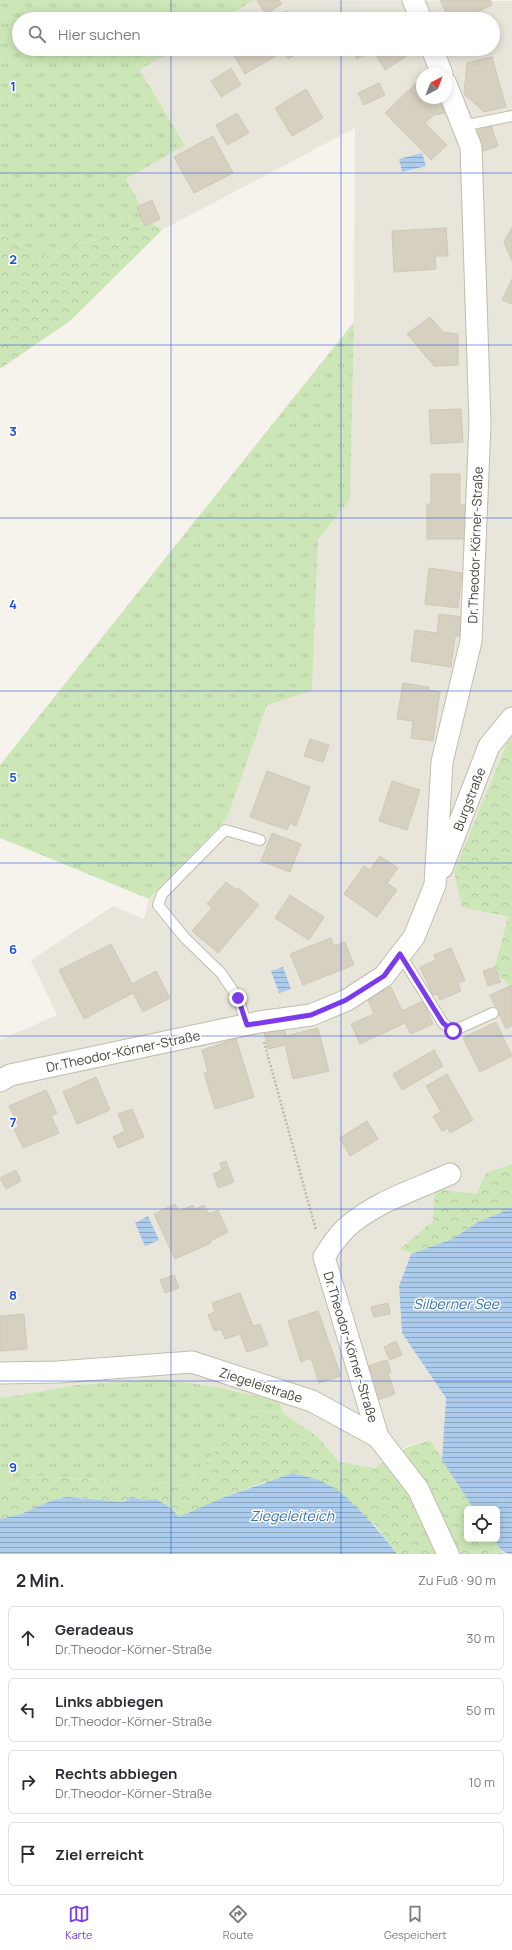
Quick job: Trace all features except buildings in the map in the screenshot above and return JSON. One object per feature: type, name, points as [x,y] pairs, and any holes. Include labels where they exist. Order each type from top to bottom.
[{"type":"street","points":[[413,0],[418,12]]},
{"type":"street","points":[[435,56],[440,68]]},
{"type":"street","name":"Dr.Theodor-Körner-Straße","points":[[0,1081],[10,1075],[253,1024],[311,1015],[346,1000],[384,976],[414,937],[435,885],[442,762],[471,641],[480,423],[471,147],[452,100]]},
{"type":"street","name":"Burgstraße","points":[[435,885],[489,746],[512,718]]},
{"type":"street","name":"Dr.Theodor-Körner-Straße","points":[[378,1437],[324,1257],[333,1243],[346,1228],[374,1208],[450,1174]]},
{"type":"street","name":"Ziegeleistraße","points":[[0,1373],[58,1372],[192,1362],[312,1402],[378,1437],[418,1489],[448,1554]]},
{"type":"lane","points":[[462,126],[512,116]]},
{"type":"lane","points":[[253,1024],[221,973],[185,938],[158,905],[162,894],[225,830],[260,840]]},
{"type":"lane","points":[[400,954],[443,1023],[453,1031],[493,1013]]},
{"type":"path","name":"Dr.Theodor-Körner-Straße","points":[[253,1024],[324,1257]]},
{"type":"shaded area","points":[[254,0],[512,1],[512,737],[507,743],[454,871],[495,915],[508,917],[494,970],[512,988],[512,1164],[486,1173],[476,1194],[433,1221],[400,1249],[411,1254],[399,1286],[402,1333],[446,1398],[442,1460],[431,1441],[415,1443],[401,1449],[375,1468],[339,1462],[318,1437],[283,1413],[279,1401],[212,1386],[156,1379],[76,1385],[4,1398],[0,1397],[0,1040],[57,1015],[31,960],[113,906],[144,919],[149,899],[227,818],[267,705],[312,691],[318,540],[350,499],[354,322],[355,128],[162,230],[149,221],[126,179],[185,144],[140,70],[163,56],[500,56],[500,12],[234,12]]},
{"type":"green space","points":[[0,0],[254,0],[234,12],[12,12],[12,56],[163,56],[140,70],[185,145],[126,179],[149,221],[45,256],[0,234]]},
{"type":"green space","points":[[149,221],[162,230],[70,321],[0,369],[0,234],[45,256]]},
{"type":"green space","points":[[354,322],[350,499],[318,540],[312,691],[267,705],[227,818],[149,899],[0,838],[0,765]]},
{"type":"green space","points":[[512,737],[512,988],[494,970],[508,917],[462,907],[454,871],[507,743]]},
{"type":"green space","points":[[512,1164],[512,1208],[478,1222],[452,1239],[411,1254],[400,1249],[433,1221],[435,1189],[476,1194],[486,1173]]},
{"type":"green space","points":[[156,1379],[212,1386],[279,1401],[283,1413],[250,1411],[234,1424],[205,1465],[187,1485],[34,1476],[10,1485],[0,1480],[0,1397],[4,1398],[76,1385]]},
{"type":"green space","points":[[250,1411],[283,1413],[318,1437],[339,1462],[375,1468],[408,1447],[431,1441],[472,1506],[464,1506],[464,1542],[496,1542],[503,1553],[508,1554],[397,1554],[375,1525],[265,1482],[222,1498],[179,1518],[172,1509],[157,1499],[144,1500],[131,1497],[124,1502],[67,1497],[50,1501],[21,1514],[0,1519],[0,1480],[10,1485],[34,1476],[187,1485],[205,1465],[234,1424]]},
{"type":"water","points":[[422,153],[426,166],[402,172],[399,159]]},
{"type":"water","points":[[283,967],[291,989],[279,993],[271,971]]},
{"type":"water","name":"Silberner See","points":[[512,1208],[512,1554],[503,1551],[496,1542],[500,1542],[500,1506],[472,1506],[442,1460],[446,1398],[402,1333],[399,1286],[411,1254],[452,1239],[478,1222]]},
{"type":"water","points":[[148,1216],[159,1240],[145,1246],[135,1223]]},
{"type":"water","name":"Ziegeleiteich","points":[[293,1473],[313,1478],[334,1488],[374,1525],[397,1554],[0,1554],[0,1519],[21,1514],[50,1501],[67,1497],[124,1502],[131,1497],[144,1500],[157,1499],[172,1509],[179,1517],[222,1498]]},
{"type":"route","points":[[238,998],[247,1025],[311,1015],[346,1000],[384,976],[400,954],[443,1023],[453,1031]]}]
